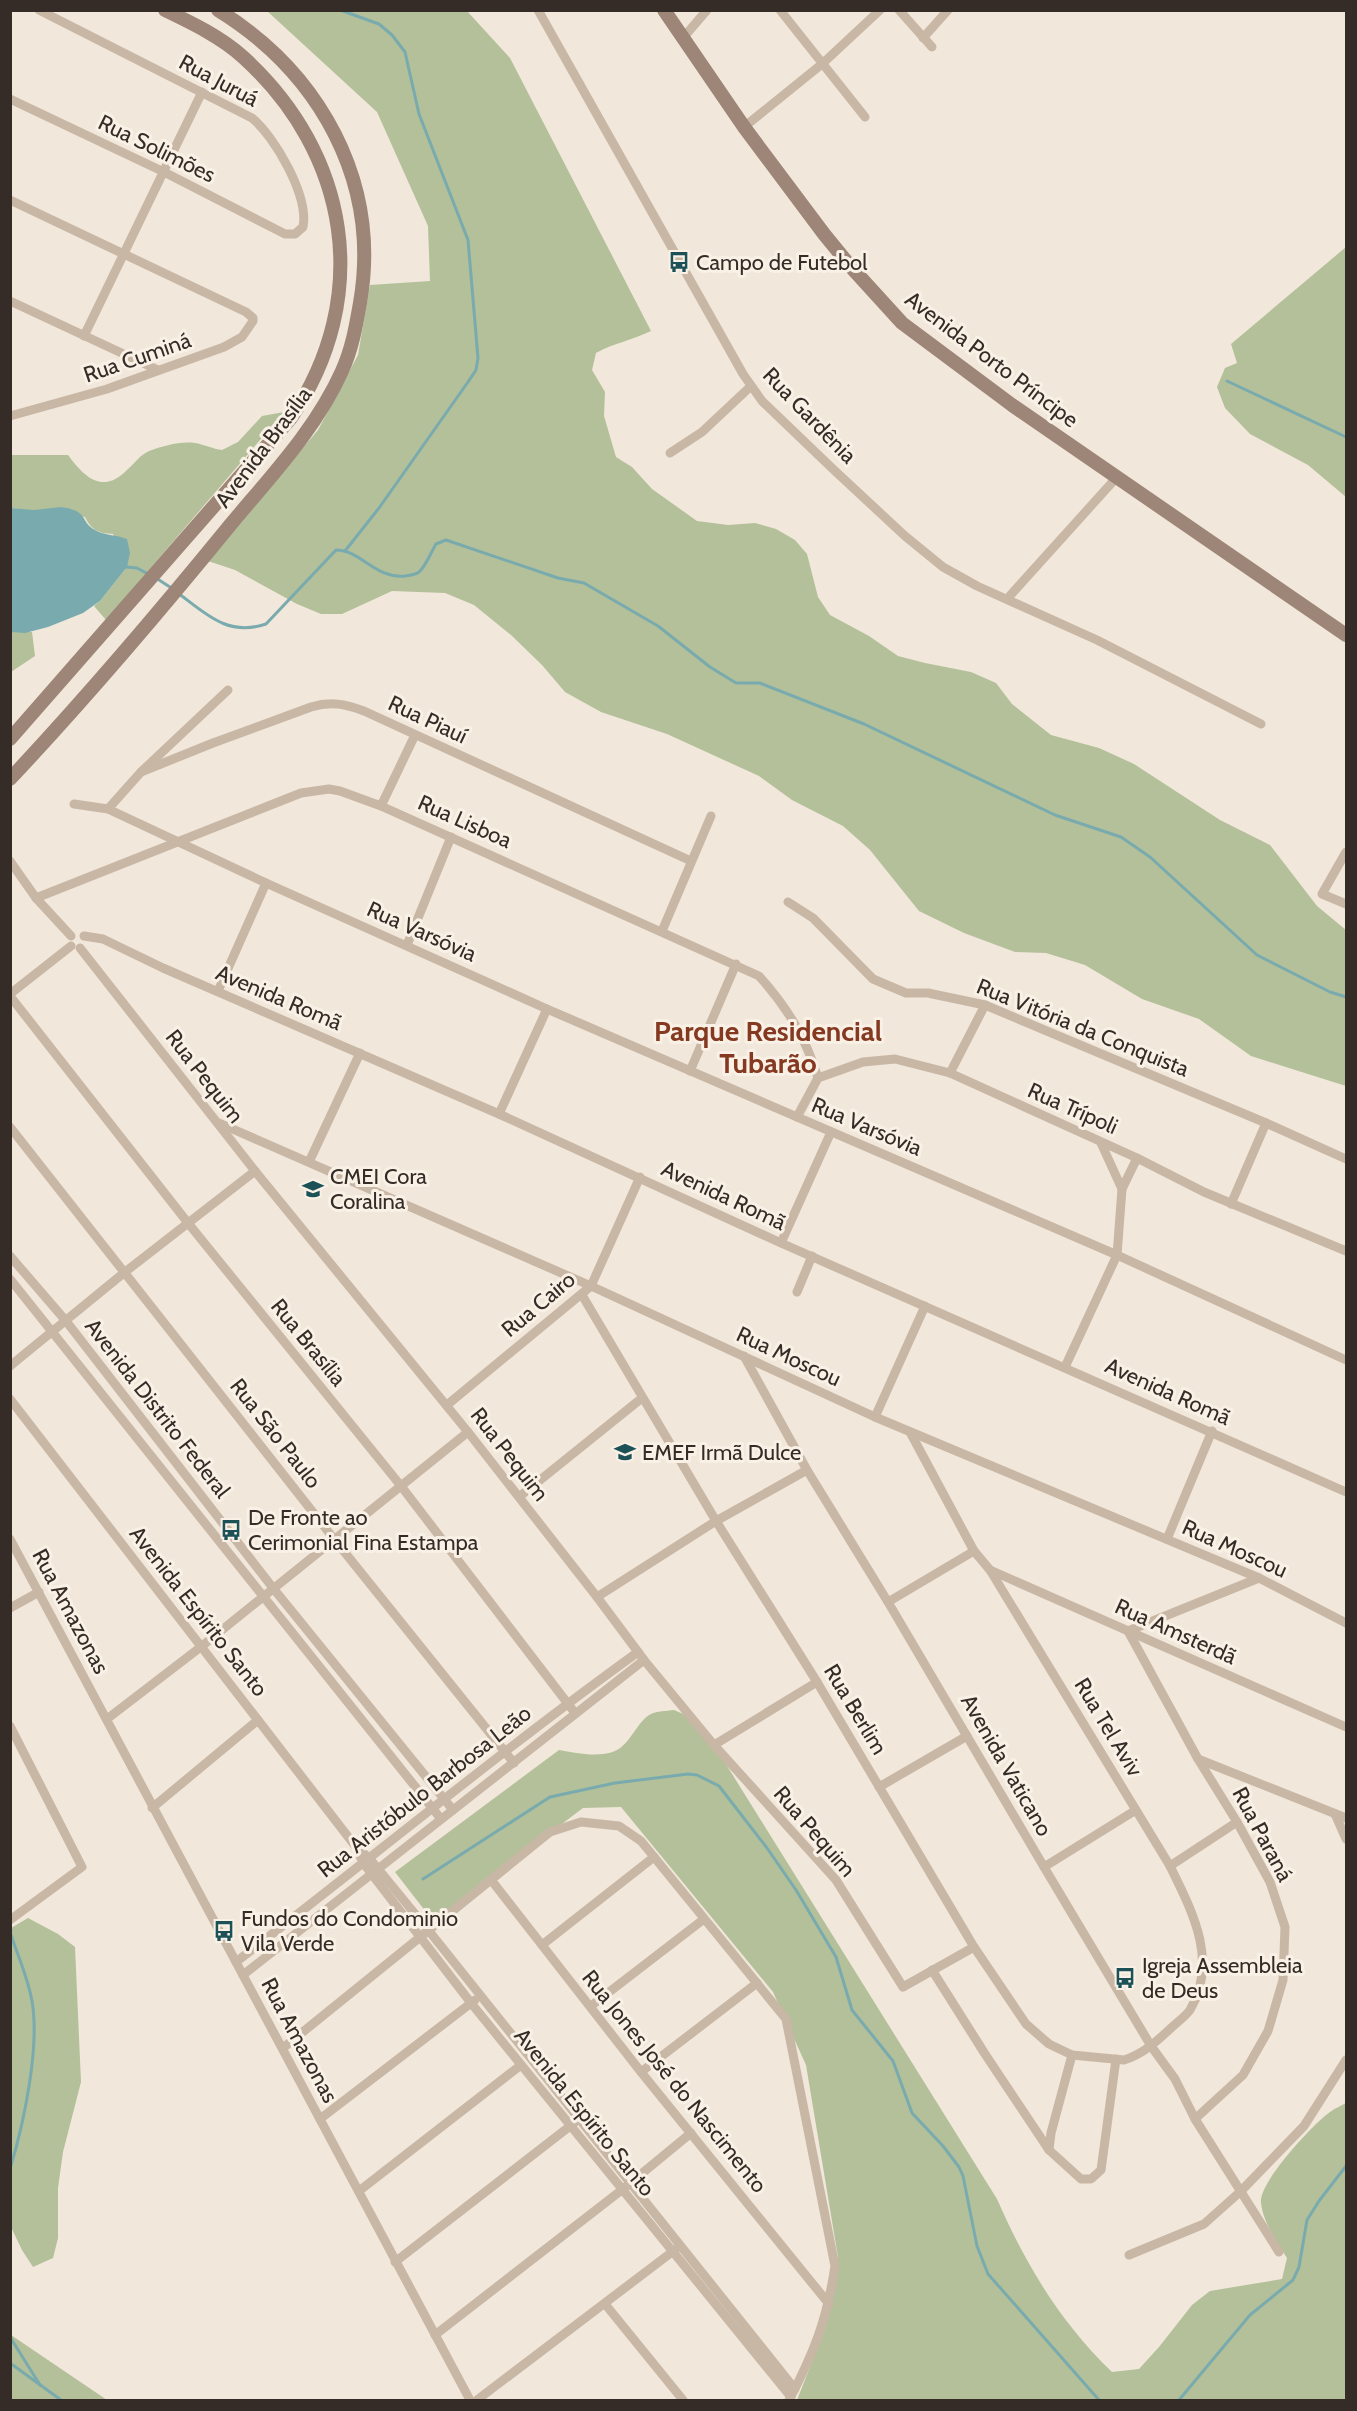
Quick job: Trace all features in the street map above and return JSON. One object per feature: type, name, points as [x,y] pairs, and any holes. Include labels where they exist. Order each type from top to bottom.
[{"type":"street","name":"Rua Juruá","points":[[39,10],[252,118],[269,135],[292,178],[304,215],[300,231],[290,235],[285,234]]},
{"type":"street","name":"Avenida Brasília","points":[[10,739],[291,418],[303,400],[321,363],[333,329],[340,262],[340,233],[334,200],[323,166],[301,126],[263,77],[242,56],[219,39],[165,10]]},
{"type":"street","name":"Avenida Brasília","points":[[10,779],[85,698],[296,445],[328,400],[343,370],[355,336],[364,276],[362,222],[357,189],[341,144],[324,114],[281,60],[258,39],[218,10]]},
{"type":"street","name":"Rua Gardênia","points":[[538,10],[751,386],[762,401],[905,536],[943,567],[977,586],[1007,598]]},
{"type":"street","name":"Avenida Porto Príncipe","points":[[664,10],[744,127],[844,259],[903,323],[1012,405],[1347,635]]},
{"type":"street","points":[[683,38],[707,10]]},
{"type":"street","points":[[780,10],[865,117]]},
{"type":"street","points":[[744,127],[822,64],[880,10]]},
{"type":"street","points":[[899,10],[932,47]]},
{"type":"street","points":[[923,38],[948,10]]},
{"type":"street","points":[[84,336],[202,92]]},
{"type":"street","name":"Rua Solimões","points":[[10,99],[164,172],[285,234]]},
{"type":"street","points":[[10,200],[124,255]]},
{"type":"street","name":"Rua Cuminá","points":[[10,416],[107,389],[224,347],[242,337],[253,321],[253,318],[246,312],[124,255]]},
{"type":"street","points":[[10,301],[158,370]]},
{"type":"street","points":[[670,453],[702,432],[751,386]]},
{"type":"street","points":[[1116,477],[1007,598],[1097,640],[1261,724]]},
{"type":"street","points":[[108,810],[141,772],[228,690]]},
{"type":"street","name":"Rua Piauí","points":[[141,772],[213,742],[331,702],[364,711],[690,861]]},
{"type":"street","points":[[381,806],[415,735]]},
{"type":"street","name":"Rua Lisboa","points":[[36,898],[175,841],[311,790],[340,791],[452,837],[759,976],[782,1001],[799,1028],[818,1078]]},
{"type":"street","name":"Rua Varsóvia","points":[[74,804],[108,810],[547,1009],[1117,1256],[1347,1360]]},
{"type":"street","points":[[662,931],[711,816]]},
{"type":"street","points":[[407,945],[452,837]]},
{"type":"street","points":[[1347,852],[1322,894],[1347,904]]},
{"type":"street","name":"Rua Pequim","points":[[10,861],[36,898],[255,1171],[447,1405],[597,1596],[644,1660],[714,1745],[836,1880],[903,1987],[932,1970]]},
{"type":"street","points":[[1337,869],[1347,873]]},
{"type":"street","points":[[218,991],[266,883]]},
{"type":"street","name":"Rua Vitória da Conquista","points":[[788,902],[813,918],[873,979],[906,993],[939,995],[985,1005],[1266,1123],[1347,1160]]},
{"type":"street","name":"Avenida Romã","points":[[74,943],[85,943],[84,936],[103,939],[499,1114],[781,1243],[1347,1492]]},
{"type":"street","points":[[10,995],[74,943]]},
{"type":"street","points":[[690,1071],[736,964]]},
{"type":"street","name":"Rua Brasília","points":[[10,995],[188,1223],[401,1486],[575,1713]]},
{"type":"street","points":[[950,1073],[985,1005]]},
{"type":"street","points":[[499,1114],[547,1009]]},
{"type":"street","points":[[309,1162],[360,1053]]},
{"type":"street","name":"Rua Trípoli","points":[[818,1078],[864,1062],[895,1059],[950,1073],[1137,1158],[1231,1204],[1347,1251]]},
{"type":"street","points":[[797,1117],[818,1078]]},
{"type":"street","name":"Rua Moscou","points":[[217,1122],[591,1286],[875,1417],[1259,1578],[1347,1623]]},
{"type":"street","points":[[1231,1204],[1266,1123]]},
{"type":"street","name":"Rua São Paulo","points":[[10,1127],[334,1539],[514,1763]]},
{"type":"street","points":[[781,1243],[831,1132]]},
{"type":"street","points":[[1101,1143],[1122,1189]]},
{"type":"street","points":[[1065,1367],[1117,1256],[1122,1189],[1137,1158]]},
{"type":"street","points":[[10,1366],[125,1272],[255,1171]]},
{"type":"street","name":"Rua Cairo","points":[[447,1405],[591,1286],[640,1178]]},
{"type":"street","name":"Avenida Distrito Federal","points":[[10,1256],[66,1322],[273,1588],[453,1810]]},
{"type":"street","points":[[797,1292],[812,1256]]},
{"type":"street","name":"Avenida Distrito Federal","points":[[10,1279],[441,1819]]},
{"type":"street","name":"Rua Berlim","points":[[582,1295],[716,1521],[817,1682],[974,1947],[1026,2024],[1049,2044],[1072,2055],[1116,2059],[1132,2057],[1151,2046]]},
{"type":"street","points":[[875,1417],[924,1306]]},
{"type":"street","name":"Avenida Vaticano","points":[[744,1356],[807,1470],[888,1602],[1044,1867],[1151,2046],[1175,2079],[1195,2119],[1279,2252]]},
{"type":"street","points":[[519,1497],[642,1398]]},
{"type":"street","name":"Avenida Espírito Santo","points":[[10,1399],[367,1861],[420,1938],[520,2065],[575,2122]]},
{"type":"street","points":[[1167,1539],[1212,1431]]},
{"type":"street","points":[[107,1719],[202,1646],[468,1432]]},
{"type":"street","name":"Rua Tel Aviv","points":[[910,1432],[974,1551],[990,1570],[1170,1866],[1193,1913],[1200,1936],[1203,1959],[1200,1985],[1189,2011],[1151,2046]]},
{"type":"street","points":[[597,1596],[716,1521],[807,1470]]},
{"type":"street","name":"Rua Amazonas","points":[[10,1539],[470,2400]]},
{"type":"street","points":[[888,1602],[974,1551]]},
{"type":"street","name":"Rua Amsterdã","points":[[990,1570],[1347,1727]]},
{"type":"street","points":[[1128,1631],[1259,1578]]},
{"type":"street","points":[[10,1608],[39,1592]]},
{"type":"street","name":"Rua Paraná","points":[[1128,1631],[1198,1759],[1237,1822],[1270,1882],[1285,1927],[1283,1980],[1268,2031],[1243,2075],[1195,2119]]},
{"type":"street","name":"Rua Aristóbulo Barbosa Leão","points":[[236,1962],[444,1798],[638,1652]]},
{"type":"street","points":[[243,1975],[644,1660]]},
{"type":"street","points":[[714,1745],[817,1682]]},
{"type":"street","points":[[152,1808],[258,1720]]},
{"type":"street","points":[[10,1726],[82,1868],[10,1920]]},
{"type":"street","points":[[879,1787],[967,1736]]},
{"type":"street","points":[[1198,1759],[1347,1818]]},
{"type":"street","points":[[1044,1867],[1136,1810]]},
{"type":"street","points":[[1335,1814],[1347,1839]]},
{"type":"street","points":[[283,2048],[550,1832],[581,1822],[619,1826],[641,1841],[786,2019],[835,2266],[829,2304],[820,2336],[792,2395]]},
{"type":"street","points":[[1170,1866],[1237,1822]]},
{"type":"street","points":[[542,1944],[654,1857]]},
{"type":"street","name":"Avenida Espírito Santo","points":[[375,1872],[429,1931],[575,2122],[792,2395]]},
{"type":"street","name":"Rua Jones José do Nascimento","points":[[492,1881],[641,2072],[829,2304]]},
{"type":"street","points":[[591,2006],[704,1918]]},
{"type":"street","points":[[974,1947],[932,1970],[1049,2150],[1081,2179],[1091,2179],[1101,2170],[1116,2059]]},
{"type":"street","points":[[641,2072],[757,1983]]},
{"type":"street","points":[[320,2119],[480,1997]]},
{"type":"street","points":[[1049,2150],[1072,2055]]},
{"type":"street","points":[[1129,2255],[1204,2224],[1241,2191],[1304,2126],[1347,2060]]},
{"type":"street","points":[[360,2191],[520,2065]]},
{"type":"street","points":[[395,2262],[575,2122]]},
{"type":"street","points":[[435,2336],[691,2133]]},
{"type":"street","points":[[477,2400],[676,2248]]},
{"type":"street","points":[[605,2304],[683,2400]]},
{"type":"green space","points":[[267,11],[467,11],[510,58],[651,331],[596,353],[592,370],[605,392],[604,416],[616,457],[632,467],[652,489],[697,521],[728,525],[755,523],[776,529],[795,540],[807,554],[818,597],[830,615],[869,636],[898,656],[971,672],[996,683],[1012,704],[1051,735],[1099,748],[1134,764],[1220,820],[1270,845],[1317,906],[1346,930],[1346,1086],[1251,1056],[1199,1019],[1142,999],[1085,965],[1046,953],[1015,952],[964,933],[919,911],[870,850],[843,826],[792,800],[759,776],[667,734],[601,712],[565,692],[542,665],[511,635],[474,605],[445,593],[392,591],[342,614],[321,614],[297,604],[235,570],[208,561],[318,430],[358,355],[370,285],[430,281],[428,226],[377,112]]},
{"type":"green space","points":[[1346,247],[1346,497],[1308,465],[1250,434],[1225,408],[1217,387],[1225,368],[1237,363],[1231,344]]},
{"type":"green space","points":[[284,412],[106,620],[94,606],[127,567],[113,534],[96,530],[85,517],[11,508],[10,455],[68,455],[88,476],[103,482],[110,481],[119,477],[149,451],[183,443],[222,450],[238,442],[262,416]]},
{"type":"green space","points":[[11,632],[32,632],[35,656],[11,672]]},
{"type":"green space","points":[[674,1710],[699,1721],[997,2199],[1032,2270],[1060,2313],[1112,2372],[1139,2369],[1192,2305],[1210,2291],[1282,2279],[1287,2258],[1264,2217],[1262,2194],[1288,2154],[1312,2128],[1330,2112],[1346,2103],[1345,2400],[797,2400],[824,2332],[838,2257],[806,2065],[773,1992],[621,1807],[583,1808],[433,1921],[395,1872],[559,1750],[594,1755],[615,1751],[621,1748],[646,1717],[656,1712]]},
{"type":"green space","points":[[28,1918],[58,1934],[75,1947],[81,2082],[63,2152],[58,2188],[58,2238],[53,2258],[33,2267],[10,2225],[11,1928]]},
{"type":"green space","points":[[11,2335],[107,2400],[11,2400]]},
{"type":"water","points":[[61,507],[76,511],[90,527],[98,532],[127,539],[130,553],[127,567],[100,601],[83,613],[48,627],[25,633],[11,632],[11,508],[34,510]]},
{"type":"waterway","points":[[340,10],[379,24],[392,35],[405,52],[419,114],[468,240],[478,358],[476,370],[468,382],[379,508],[345,551]]},
{"type":"waterway","points":[[1227,381],[1346,437]]},
{"type":"waterway","points":[[178,593],[218,621],[240,628],[252,627],[266,624],[336,550],[353,554],[385,573],[405,576],[419,572],[436,544],[446,540],[558,578],[584,583],[658,626],[710,667],[736,683],[760,683],[864,724],[1055,815],[1121,837],[1150,857],[1257,955],[1330,992],[1346,997]]},
{"type":"waterway","points":[[126,567],[137,568],[150,575]]},
{"type":"waterway","points":[[156,578],[173,589]]},
{"type":"waterway","points":[[423,1879],[550,1797],[615,1783],[688,1774],[697,1775],[719,1786],[796,1890],[836,1957],[852,2010],[893,2061],[912,2113],[959,2167],[963,2176],[977,2246],[988,2274],[1099,2400]]},
{"type":"waterway","points":[[10,2169],[25,2108],[34,2040],[32,2001],[11,1935]]},
{"type":"waterway","points":[[1179,2400],[1250,2315],[1293,2280],[1299,2267],[1307,2220],[1346,2166]]},
{"type":"waterway","points":[[10,2337],[40,2385]]},
{"type":"waterway","points":[[10,2363],[61,2400]]},
{"type":"place","name":"Campo de Futebol","points":[[679,262]]},
{"type":"place","name":"CMEI Cora Coralina","points":[[313,1189]]},
{"type":"place","name":"EMEF Irmã Dulce","points":[[625,1452]]},
{"type":"place","name":"De Fronte ao Cerimonial Fina Estampa","points":[[231,1530]]},
{"type":"place","name":"Fundos do Condominio Vila Verde","points":[[224,1931]]},
{"type":"place","name":"Igreja Assembleia de Deus","points":[[1125,1978]]},
{"type":"district","name":"Parque Residencial Tubarão","points":[[768,1047]]}]
